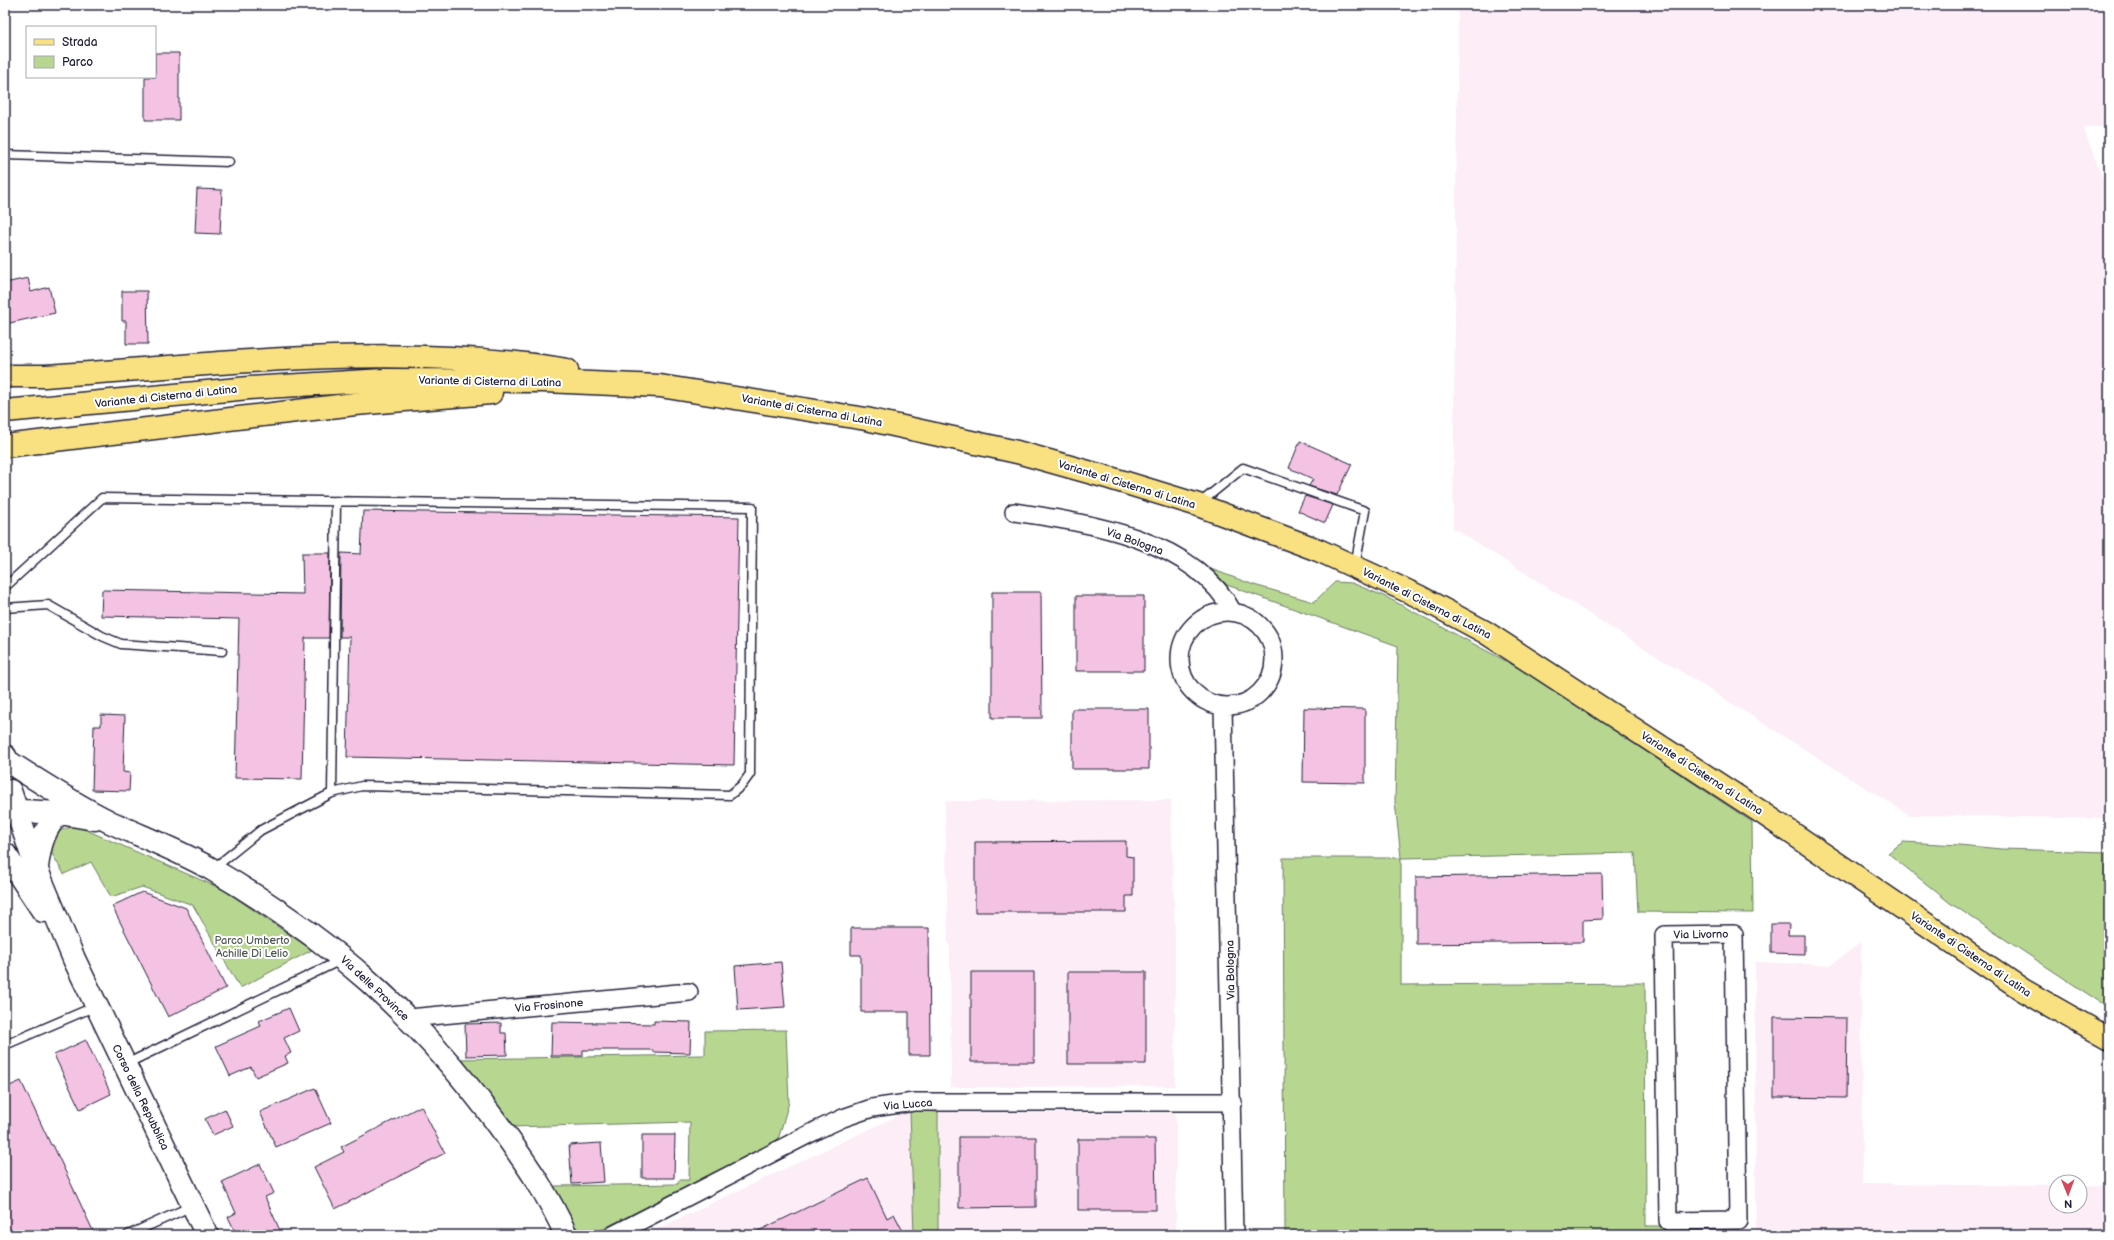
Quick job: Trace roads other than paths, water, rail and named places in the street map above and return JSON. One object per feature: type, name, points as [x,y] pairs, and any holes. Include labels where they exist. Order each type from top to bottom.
[{"type":"main road","points":[[5,376],[45,376],[322,358],[431,357],[535,365],[660,386]]},
{"type":"main road","name":"Variante di Cisterna di Latina","points":[[5,411],[257,387],[338,382],[430,379],[660,386],[803,408],[921,430],[1060,464],[1198,505],[1285,537],[1355,566],[1425,600],[1509,647],[1764,814],[2023,990],[2109,1039]]},
{"type":"main road","points":[[5,446],[61,438],[390,400],[490,393],[660,386]]},
{"type":"main road","points":[[6,758],[12,770],[9,803]]},
{"type":"main road","name":"Via delle Province","points":[[6,758],[36,780],[110,822],[170,848],[212,870],[298,924],[344,959],[409,1018],[468,1085],[540,1186],[566,1235]]},
{"type":"main road","name":"Via delle Province","points":[[9,803],[110,822]]},
{"type":"main road","name":"Corso della Repubblica","points":[[9,803],[74,959],[207,1235]]},
{"type":"main road","points":[[37,870],[41,839],[48,826],[59,813]]},
{"type":"main road","name":"Corso della Repubblica","points":[[7,860],[74,959]]},
{"type":"street","name":"Via Bologna","points":[[1014,512],[1078,522],[1128,536],[1161,549],[1206,577],[1218,589],[1233,612]]},
{"type":"street","points":[[1233,612],[1249,616],[1262,626],[1271,640],[1275,655],[1273,672],[1266,686],[1254,698],[1239,704],[1223,706],[1207,701],[1194,692],[1184,678],[1180,662],[1182,645],[1189,630],[1201,619],[1216,613],[1233,612]]},
{"type":"street","name":"Via Bologna","points":[[1223,706],[1233,1102],[1234,1235]]},
{"type":"street","name":"Via Livorno","points":[[1734,934],[1738,1220],[1701,1228],[1668,1221],[1664,935],[1734,934]]},
{"type":"street","name":"Via Frosinone","points":[[409,1018],[688,992]]},
{"type":"street","name":"Via Lucca","points":[[613,1235],[817,1130],[843,1118],[872,1108],[926,1102],[1233,1102]]},
{"type":"lane","points":[[5,155],[229,162]]},
{"type":"lane","points":[[1198,505],[1243,468],[1365,511],[1355,566]]},
{"type":"lane","points":[[5,587],[102,498],[752,506],[750,774],[742,785],[730,795],[362,786],[332,793],[261,830],[212,870]]},
{"type":"lane","points":[[332,793],[336,501]]},
{"type":"lane","points":[[5,608],[48,605],[102,636],[121,644],[222,651]]},
{"type":"lane","points":[[125,1065],[344,959]]},
{"type":"lane","points":[[5,1045],[96,1006]]},
{"type":"lane","points":[[128,1235],[193,1206]]},
{"type":"park label","name":"Parco Umberto Achille Di Lelio","points":[[252,946]]}]
